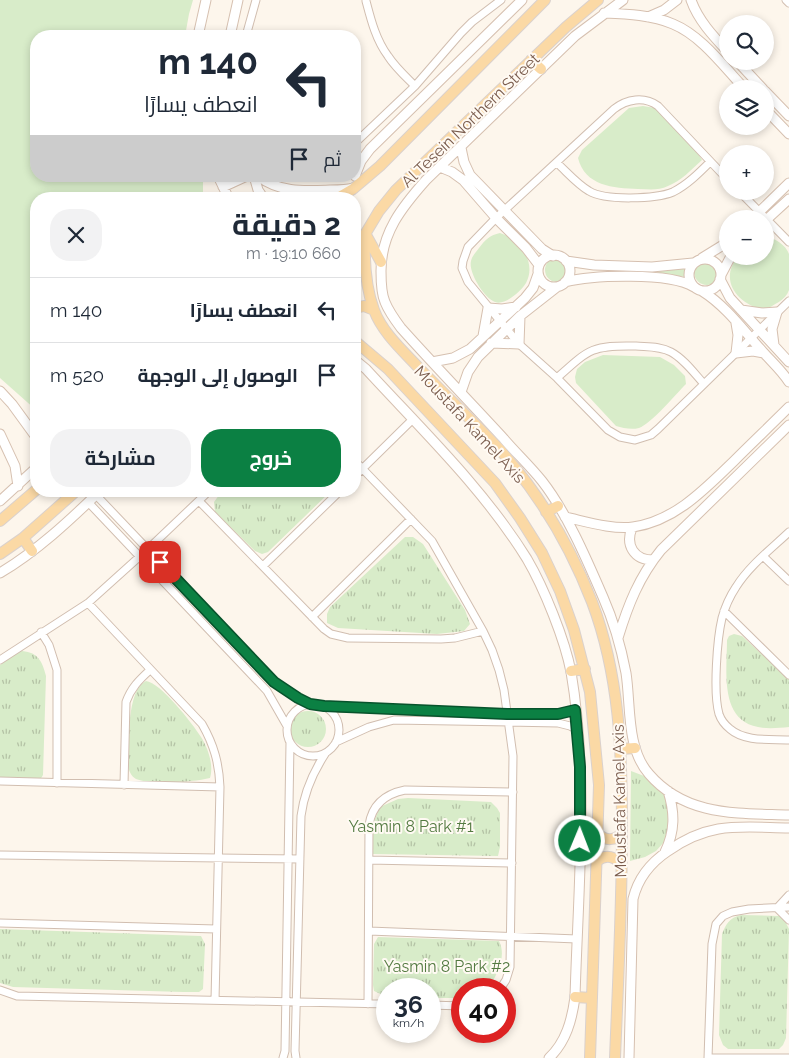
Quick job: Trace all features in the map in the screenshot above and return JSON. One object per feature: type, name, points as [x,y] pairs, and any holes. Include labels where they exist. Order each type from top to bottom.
[{"type":"main road","name":"Al Tesein Northern Street","points":[[348,192],[380,166],[545,0]]},
{"type":"main road","name":"Al Tesein Northern Street","points":[[361,241],[379,211],[396,190],[566,27],[598,0]]},
{"type":"main road","points":[[531,60],[541,69]]},
{"type":"main road","points":[[365,234],[381,262]]},
{"type":"main road","name":"Moustafa Kamel Axis","points":[[365,234],[366,274],[374,310],[380,322],[396,344],[501,452],[528,486],[546,512],[575,562],[603,634],[616,693],[621,750],[622,866],[616,1058]]},
{"type":"main road","points":[[361,307],[374,310]]},
{"type":"main road","name":"Moustafa Kamel Axis","points":[[361,346],[380,362],[495,483],[542,552],[574,630],[585,669],[595,740],[598,785],[590,1058]]},
{"type":"main road","points":[[0,521],[30,495]]},
{"type":"main road","points":[[0,554],[23,538],[69,497]]},
{"type":"main road","points":[[546,512],[558,506]]},
{"type":"main road","points":[[23,538],[32,551]]},
{"type":"main road","points":[[571,671],[585,669]]},
{"type":"main road","points":[[621,750],[635,748]]},
{"type":"main road","points":[[598,834],[610,840],[615,839],[622,833]]},
{"type":"main road","points":[[597,861],[611,857],[622,866]]},
{"type":"main road","points":[[576,997],[592,998]]},
{"type":"street","points":[[199,30],[206,0]]},
{"type":"street","points":[[231,30],[238,0]]},
{"type":"street","points":[[248,30],[256,0]]},
{"type":"street","points":[[361,137],[415,86],[472,22],[501,0]]},
{"type":"street","points":[[361,161],[370,149],[522,0]]},
{"type":"street","points":[[623,0],[575,36],[415,192],[398,214],[386,237],[381,262],[384,299],[388,309],[401,328],[535,473],[558,506],[589,565],[618,638],[628,689],[635,748],[640,761],[648,773],[668,791],[692,804],[718,812],[789,815]]},
{"type":"street","points":[[648,17],[664,10],[678,0]]},
{"type":"street","points":[[691,0],[700,18],[719,42]]},
{"type":"street","points":[[786,0],[789,3]]},
{"type":"street","points":[[366,1],[373,28],[382,48],[394,65],[415,86]]},
{"type":"street","points":[[604,13],[648,17],[674,24],[685,30],[706,48],[736,80]]},
{"type":"street","points":[[706,48],[716,39]]},
{"type":"street","points":[[745,70],[755,80]]},
{"type":"street","points":[[774,100],[789,116]]},
{"type":"street","points":[[719,171],[663,111],[651,101],[628,101],[621,104],[496,218],[468,247],[462,261],[462,268],[468,282],[519,344],[557,378],[608,430],[620,438],[627,439],[651,435],[789,301]]},
{"type":"street","points":[[774,118],[789,134]]},
{"type":"street","points":[[461,148],[464,162],[470,175],[542,249],[553,256],[566,261],[594,265],[652,267],[693,263],[719,248]]},
{"type":"street","points":[[556,163],[588,191],[596,195],[612,198],[659,195],[673,192],[710,162]]},
{"type":"street","points":[[440,167],[458,176],[526,248],[545,284],[561,284],[594,277],[680,280],[715,300],[789,382]]},
{"type":"street","points":[[221,182],[226,192]]},
{"type":"street","points":[[223,187],[234,182]]},
{"type":"street","points":[[265,182],[282,189],[296,191],[353,189],[354,182]]},
{"type":"street","points":[[761,210],[789,182]]},
{"type":"street","points":[[774,212],[789,198]]},
{"type":"street","points":[[748,200],[757,210]]},
{"type":"street","points":[[774,228],[789,242]]},
{"type":"street","points":[[432,362],[454,358],[470,349],[517,306],[533,288],[545,258],[553,256]]},
{"type":"street","points":[[702,258],[708,258],[717,264],[726,293],[789,362]]},
{"type":"street","points":[[461,392],[472,364],[491,343],[520,316],[561,284],[569,272],[566,261]]},
{"type":"street","points":[[693,263],[688,275],[698,289]]},
{"type":"street","points":[[698,289],[712,289],[717,285],[727,265]]},
{"type":"street","points":[[488,308],[502,309],[517,306]]},
{"type":"street","points":[[483,336],[488,308]]},
{"type":"street","points":[[741,310],[755,313],[777,312]]},
{"type":"street","points":[[774,345],[772,329],[777,312]]},
{"type":"street","points":[[519,344],[520,316]]},
{"type":"street","points":[[736,323],[738,335],[736,353]]},
{"type":"street","points":[[491,343],[519,344]]},
{"type":"street","points":[[557,378],[579,358],[594,349],[611,346],[653,347],[662,348],[677,356],[704,384]]},
{"type":"street","points":[[736,353],[747,351],[764,354]]},
{"type":"street","points":[[361,365],[413,419],[481,495],[506,528],[528,561],[560,633],[571,671],[578,730],[580,805],[576,997],[569,1026],[560,1045],[549,1058]]},
{"type":"street","points":[[0,391],[30,429]]},
{"type":"street","points":[[564,517],[594,524],[632,528],[662,518],[687,504],[789,407]]},
{"type":"street","points":[[413,419],[362,469],[427,535],[436,547],[482,631],[499,670],[513,756],[511,936],[510,967],[507,978]]},
{"type":"street","points":[[618,638],[631,598],[653,560],[670,541],[789,425]]},
{"type":"street","points":[[0,434],[15,466],[18,486]]},
{"type":"street","points":[[0,501],[30,474]]},
{"type":"street","points":[[0,573],[32,551],[94,497]]},
{"type":"street","points":[[102,497],[148,550],[274,682],[310,704],[508,717],[558,723],[578,730]]},
{"type":"street","points":[[0,660],[88,603],[148,550],[203,497]]},
{"type":"street","points":[[263,566],[334,497]]},
{"type":"street","points":[[199,501],[312,617],[331,634],[348,638],[440,639],[482,631]]},
{"type":"street","points":[[88,502],[267,691],[287,726],[290,743],[285,1051],[283,1058]]},
{"type":"street","points":[[312,617],[411,519]]},
{"type":"street","points":[[632,528],[629,535],[633,550],[644,560],[653,560]]},
{"type":"street","points":[[789,532],[748,571],[736,586],[724,612],[718,649],[717,689],[719,713],[724,723],[739,735],[750,738],[789,740]]},
{"type":"street","points":[[764,557],[789,580]]},
{"type":"street","points":[[88,603],[202,724],[216,754],[220,787],[215,1000]]},
{"type":"street","points":[[724,612],[789,675]]},
{"type":"street","points":[[42,632],[49,645],[57,670],[57,783]]},
{"type":"street","points":[[124,785],[126,702],[136,683],[150,670]]},
{"type":"street","points":[[287,726],[295,712],[310,704]]},
{"type":"street","points":[[324,706],[330,710],[338,722],[339,729],[336,742]]},
{"type":"street","points":[[296,1058],[296,1001],[303,803],[311,777],[324,754],[336,742],[369,727],[394,720],[508,717],[558,714],[575,710]]},
{"type":"street","points":[[290,743],[302,754],[309,756],[324,754]]},
{"type":"street","points":[[0,781],[220,787]]},
{"type":"street","points":[[368,1004],[369,860],[371,815],[376,805],[394,792],[405,790],[513,792]]},
{"type":"street","points":[[665,852],[673,828],[674,816],[668,791]]},
{"type":"street","points":[[629,1058],[633,900],[647,868],[665,852],[682,841],[709,830],[732,827],[789,828]]},
{"type":"street","points":[[0,851],[10,854]]},
{"type":"street","points":[[0,855],[300,859]]},
{"type":"street","points":[[369,860],[512,863]]},
{"type":"street","points":[[777,908],[789,895]]},
{"type":"street","points":[[789,907],[732,912],[723,916],[716,924],[712,944],[708,1058],[789,1058]]},
{"type":"street","points":[[777,908],[789,920]]},
{"type":"street","points":[[0,924],[216,929]]},
{"type":"street","points":[[369,931],[577,939]]},
{"type":"street","points":[[0,990],[17,996],[376,1004]]},
{"type":"green space","points":[[0,0],[193,0],[186,30],[30,30],[30,182],[203,182],[203,192],[30,192],[30,405],[0,378]]},
{"type":"green space","points":[[643,106],[655,108],[697,152],[702,160],[686,175],[660,189],[619,188],[593,180],[587,175],[578,158],[582,150],[629,108]]},
{"type":"green space","points":[[500,233],[514,241],[525,253],[528,260],[529,275],[526,283],[517,294],[499,303],[491,300],[486,295],[474,278],[471,261],[483,243]]},
{"type":"green space","points":[[774,239],[789,254],[789,290],[782,299],[765,310],[747,303],[739,297],[731,283],[732,265],[774,265]]},
{"type":"green space","points":[[557,258],[562,259],[568,265],[568,275],[562,281],[557,282],[552,281],[546,275],[545,270],[546,265],[552,259]]},
{"type":"green space","points":[[707,259],[716,263],[720,272],[716,281],[707,285],[698,281],[694,272],[698,263]]},
{"type":"green space","points":[[687,266],[686,277],[654,272]]},
{"type":"green space","points":[[603,355],[660,357],[674,365],[685,376],[686,384],[657,415],[639,428],[633,429],[616,426],[576,383],[577,369],[585,362]]},
{"type":"green space","points":[[218,497],[325,497],[268,552],[262,554],[255,551],[215,512],[214,502]]},
{"type":"green space","points":[[405,537],[413,537],[423,544],[465,610],[470,624],[464,631],[437,634],[338,628],[327,623],[327,614],[330,607]]},
{"type":"green space","points":[[734,634],[742,636],[789,679],[789,727],[758,727],[745,722],[737,715],[731,704],[727,679],[727,640],[729,636]]},
{"type":"green space","points":[[19,651],[25,651],[38,658],[43,665],[46,676],[43,775],[40,780],[0,778],[0,665]]},
{"type":"green space","points":[[146,681],[159,688],[167,696],[184,714],[201,737],[210,757],[210,778],[184,782],[151,782],[136,779],[130,772],[128,766],[129,733],[132,707],[135,695],[140,686]]},
{"type":"green space","points":[[308,711],[320,717],[326,729],[320,741],[308,747],[296,741],[290,729],[296,717]]},
{"type":"green space","points":[[631,771],[652,779],[669,798],[670,827],[665,841],[656,851],[645,857],[630,861]]},
{"type":"green space","name":"Yasmin 8 Park #1","points":[[398,799],[491,802],[500,813],[500,847],[498,856],[372,854],[373,824],[380,807]]},
{"type":"green space","points":[[741,915],[779,916],[784,919],[789,929],[786,1038],[779,1049],[728,1049],[723,1045],[719,1035],[722,934],[729,922]]},
{"type":"green space","points":[[0,929],[201,936],[205,944],[203,989],[199,992],[183,992],[13,987],[0,983]]},
{"type":"green space","name":"Yasmin 8 Park #2","points":[[378,937],[499,941],[502,953],[500,966],[494,978],[451,978],[451,998],[441,998],[441,978],[376,978],[376,992],[374,991],[374,944]]},
{"type":"route","points":[[160,562],[274,682],[310,704],[507,714],[558,714],[575,710],[580,767],[580,841]]}]
